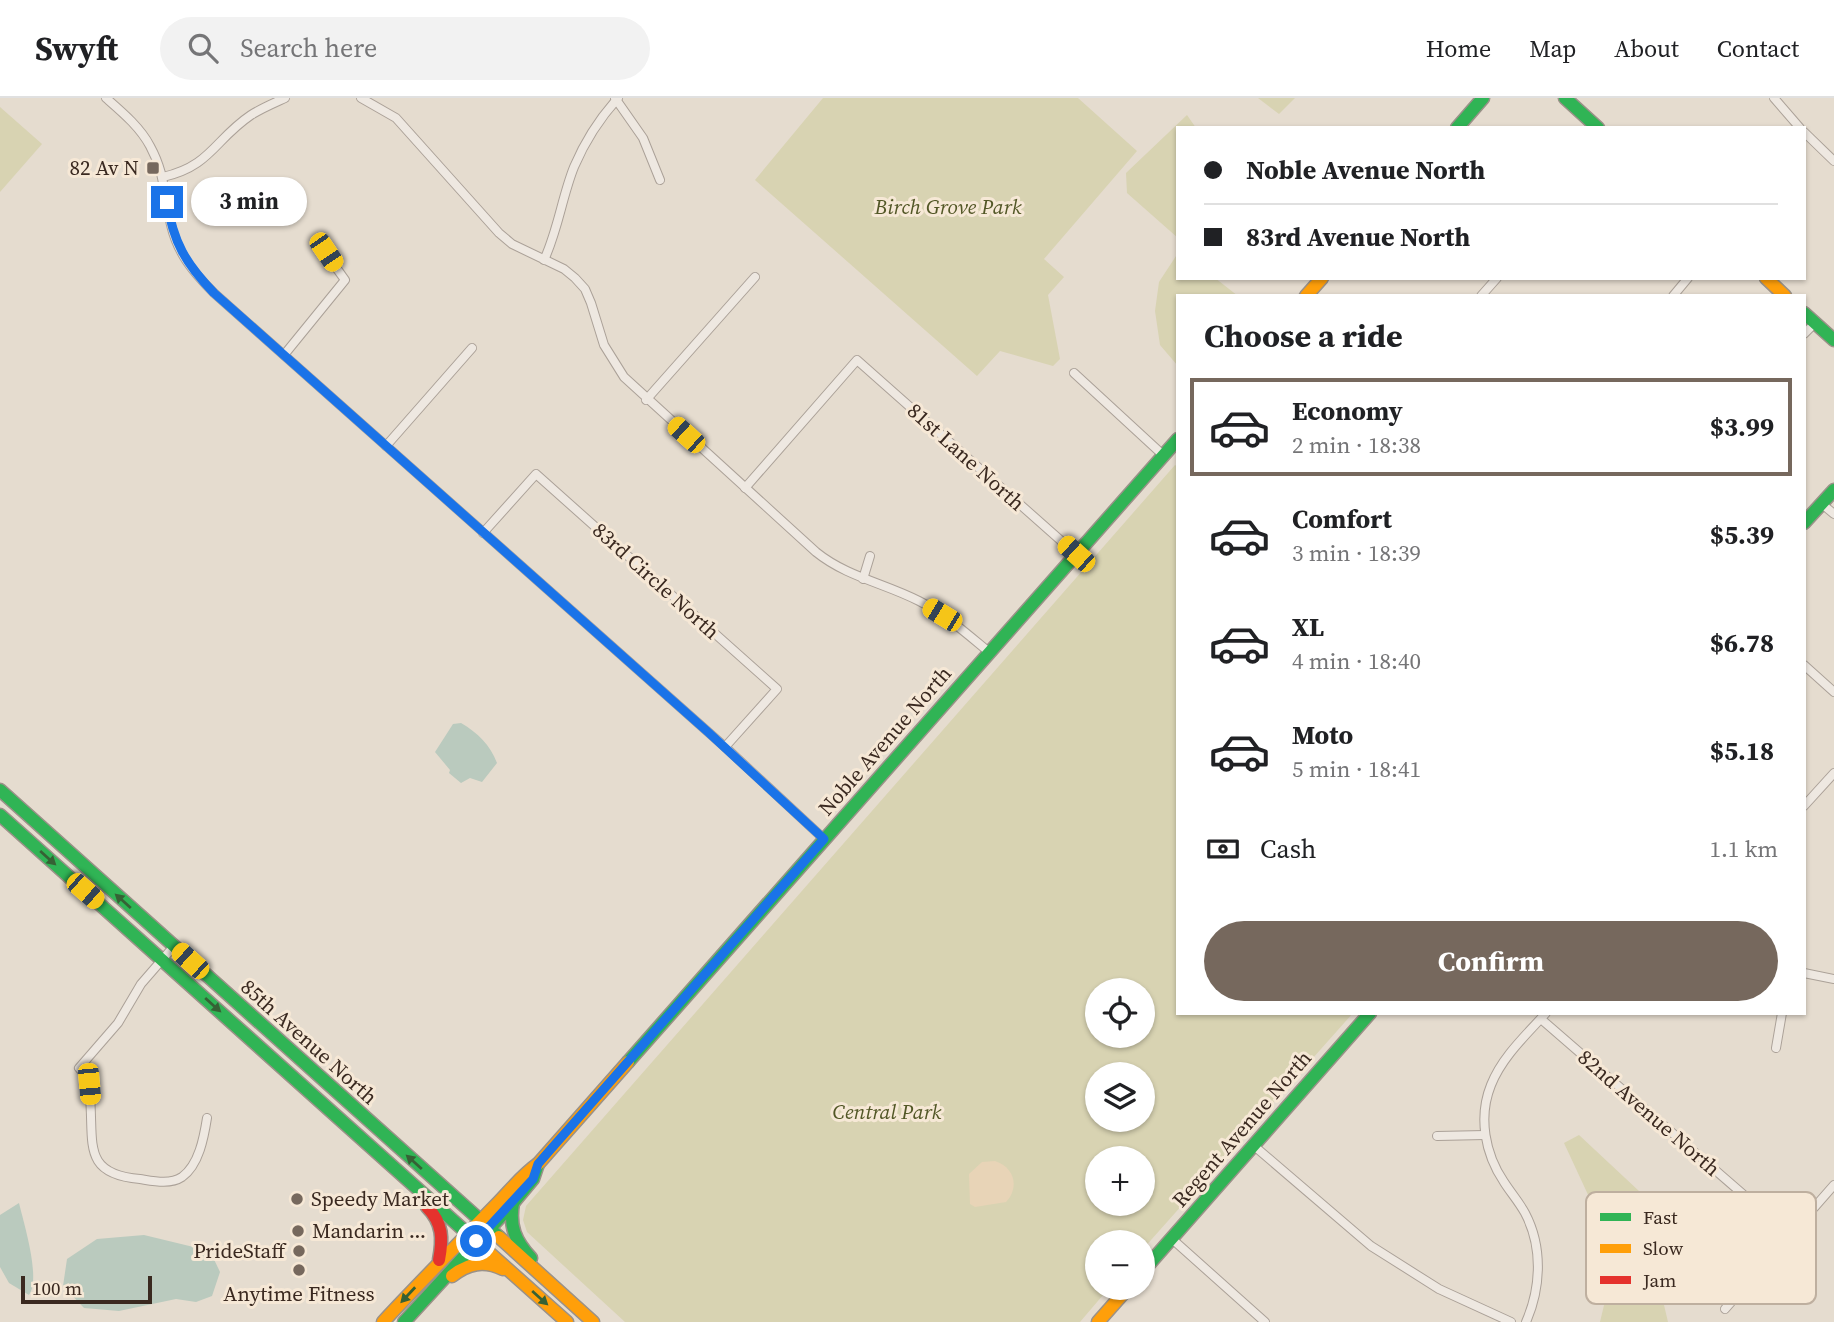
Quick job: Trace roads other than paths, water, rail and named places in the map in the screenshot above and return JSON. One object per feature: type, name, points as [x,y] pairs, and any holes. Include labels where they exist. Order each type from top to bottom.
[{"type":"main road","points":[[1459,126],[1483,98]]},
{"type":"main road","points":[[1565,98],[1596,126]]},
{"type":"main road","points":[[1308,294],[1320,280]]},
{"type":"main road","points":[[1768,280],[1783,294]]},
{"type":"main road","points":[[1806,315],[1834,340]]},
{"type":"main road","name":"Noble Avenue North","points":[[484,1225],[526,1172],[538,1164],[1172,448]]},
{"type":"main road","points":[[1806,521],[1834,490]]},
{"type":"main road","name":"85th Avenue North","points":[[0,790],[593,1322]]},
{"type":"main road","name":"85th Avenue North","points":[[0,815],[567,1322]]},
{"type":"main road","name":"Regent Avenue North","points":[[1155,1256],[1368,1015]]},
{"type":"main road","points":[[357,1134],[368,1154],[437,1217],[443,1239],[438,1263]]},
{"type":"main road","name":"Noble Avenue North","points":[[484,1225],[513,1203],[533,1179],[538,1164]]},
{"type":"main road","points":[[513,1203],[510,1226],[517,1242],[598,1317],[600,1322]]},
{"type":"main road","points":[[383,1322],[438,1263],[484,1225]]},
{"type":"main road","points":[[404,1322],[471,1237]]},
{"type":"main road","points":[[418,1306],[430,1300],[455,1273],[469,1265],[491,1264],[517,1277]]},
{"type":"main road","points":[[1098,1322],[1117,1300]]},
{"type":"street","points":[[106,98],[122,112],[149,144],[163,177],[170,223],[176,242],[191,269],[725,747],[824,839]]},
{"type":"street","points":[[163,177],[198,164],[250,116],[285,98]]},
{"type":"street","points":[[361,98],[397,118],[499,233],[512,244],[575,278],[585,289],[604,345],[624,377],[646,400],[830,563],[920,601],[989,652]]},
{"type":"street","points":[[544,260],[573,168],[585,143],[616,98],[643,138],[660,180]]},
{"type":"street","points":[[1774,98],[1798,126]]},
{"type":"street","points":[[416,139],[426,131]]},
{"type":"street","points":[[1806,134],[1834,161]]},
{"type":"street","points":[[284,355],[345,280],[326,252]]},
{"type":"street","points":[[646,400],[755,276]]},
{"type":"street","points":[[1483,294],[1495,280]]},
{"type":"street","points":[[1674,294],[1686,280]]},
{"type":"street","points":[[1806,332],[1815,323]]},
{"type":"street","points":[[386,446],[472,348]]},
{"type":"street","name":"81st Lane North","points":[[745,488],[857,360],[1076,554]]},
{"type":"street","points":[[1074,373],[1172,448]]},
{"type":"street","name":"83rd Circle North","points":[[483,533],[536,474],[777,690],[725,747]]},
{"type":"street","points":[[1822,503],[1834,514]]},
{"type":"street","points":[[863,579],[870,556]]},
{"type":"street","points":[[1806,667],[1834,692]]},
{"type":"street","points":[[1806,804],[1834,773]]},
{"type":"street","points":[[174,946],[141,984],[118,1023],[79,1068],[88,1078],[95,1156],[104,1170],[119,1177],[173,1181],[191,1167],[207,1118]]},
{"type":"street","points":[[1806,973],[1834,979]]},
{"type":"street","points":[[1776,1048],[1782,1015]]},
{"type":"street","points":[[1526,1322],[1538,1277],[1538,1256],[1526,1215],[1494,1165],[1485,1135],[1486,1106],[1495,1077],[1511,1052],[1544,1016]]},
{"type":"street","name":"82nd Avenue North","points":[[1544,1016],[1742,1192]]},
{"type":"street","points":[[1437,1136],[1485,1135]]},
{"type":"street","points":[[1253,1145],[1371,1246],[1439,1289],[1511,1322]]},
{"type":"street","points":[[1816,1205],[1834,1185]]},
{"type":"street","points":[[1171,1238],[1265,1322]]},
{"type":"street","points":[[1725,1309],[1729,1304]]},
{"type":"place","name":"82 Av N","points":[[153,168]]},
{"type":"place","name":"Speedy Market","points":[[297,1199]]},
{"type":"place","name":"Mandarin ...","points":[[298,1231]]},
{"type":"place","name":"PrideStaff","points":[[299,1251]]},
{"type":"place","name":"Anytime Fitness","points":[[299,1270]]},
{"type":"park label","name":"Birch Grove Park","points":[[948,207]]},
{"type":"park label","name":"Central Park","points":[[887,1112]]}]
